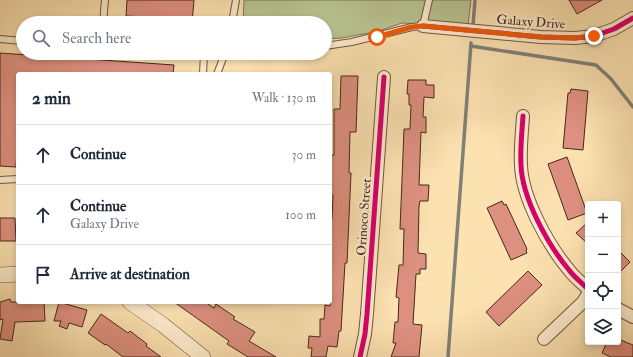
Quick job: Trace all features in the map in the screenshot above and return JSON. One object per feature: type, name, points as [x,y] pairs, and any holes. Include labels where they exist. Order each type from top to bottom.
[{"type":"street","name":"Galaxy Drive","points":[[423,26],[541,37],[575,38],[594,36],[614,29],[633,18]]},
{"type":"street","name":"Orinoco Street","points":[[360,357],[365,334],[367,314],[384,77]]},
{"type":"street","points":[[523,116],[521,166],[523,184],[555,252],[569,271],[585,287]]},
{"type":"street","points":[[0,276],[16,274]]},
{"type":"street","points":[[544,339],[585,298]]},
{"type":"street","points":[[133,304],[163,325],[203,357]]},
{"type":"street","points":[[621,311],[633,317]]},
{"type":"lane","points":[[104,16],[105,0]]},
{"type":"lane","points":[[233,16],[236,0]]},
{"type":"lane","points":[[332,45],[352,42],[412,27],[423,26],[429,0]]},
{"type":"lane","points":[[0,39],[16,40]]},
{"type":"lane","points":[[203,72],[204,60]]},
{"type":"lane","points":[[218,72],[222,60]]},
{"type":"lane","points":[[0,180],[16,179]]},
{"type":"green space","points":[[244,0],[471,0],[468,26],[402,23],[379,31],[342,38],[332,39],[332,16],[243,16]]},
{"type":"building","points":[[127,0],[194,0],[193,16],[126,16]]},
{"type":"building","points":[[569,0],[602,0],[577,14]]},
{"type":"building","points":[[0,53],[16,54],[16,60],[102,60],[174,65],[173,72],[16,72],[16,167],[0,166]]},
{"type":"building","points":[[341,76],[358,76],[356,132],[350,132],[349,173],[351,173],[347,263],[345,263],[341,331],[339,331],[337,347],[328,346],[326,357],[311,357],[312,348],[308,348],[309,336],[320,337],[320,319],[324,319],[325,305],[330,306],[330,304],[332,304],[332,155],[334,155],[334,109],[340,109]]},
{"type":"building","points":[[408,80],[426,80],[426,85],[434,85],[434,98],[424,97],[423,117],[426,117],[426,133],[421,132],[419,185],[429,185],[428,201],[420,201],[419,206],[418,253],[426,254],[426,269],[420,269],[420,274],[416,274],[413,324],[422,325],[419,357],[391,357],[396,343],[393,343],[395,322],[398,322],[399,298],[396,297],[399,265],[403,265],[404,229],[400,229],[404,129],[410,129],[411,105],[409,105],[409,94],[407,94]]},
{"type":"building","points":[[571,89],[588,91],[583,150],[563,148],[568,93],[570,93]]},
{"type":"building","points":[[567,157],[585,207],[585,214],[568,220],[548,164]]},
{"type":"building","points":[[502,201],[504,205],[506,204],[527,249],[527,253],[511,260],[487,208]]},
{"type":"building","points":[[0,218],[15,218],[16,241],[0,241]]},
{"type":"building","points":[[585,225],[585,241],[576,233]]},
{"type":"building","points":[[621,253],[630,262],[621,271]]},
{"type":"building","points":[[528,271],[542,285],[499,326],[486,312]]},
{"type":"building","points":[[10,299],[11,302],[16,302],[16,304],[44,304],[45,321],[15,322],[12,341],[0,339],[3,319],[0,320],[0,302]]},
{"type":"building","points":[[58,304],[66,304],[87,310],[82,327],[69,323],[67,329],[59,326],[61,321],[54,321]]},
{"type":"building","points":[[177,304],[208,304],[214,308],[216,304],[235,317],[233,319],[255,332],[249,341],[276,357],[248,357],[227,344],[229,341]]},
{"type":"building","points":[[101,314],[128,333],[130,331],[147,344],[146,346],[161,357],[123,357],[88,333]]},
{"type":"building","points":[[621,340],[633,345],[633,357],[611,357],[602,353],[606,345],[621,345]]},
{"type":"waterway","points":[[473,25],[475,0]]},
{"type":"waterway","points":[[448,357],[471,43]]},
{"type":"waterway","points":[[471,46],[596,65],[611,79],[633,107]]},
{"type":"cycle path","points":[[423,26],[541,37],[575,38],[594,36],[614,29],[633,18]]},
{"type":"cycle path","points":[[360,357],[365,334],[367,314],[384,77]]},
{"type":"cycle path","points":[[523,116],[521,147],[522,178],[531,206],[545,234],[561,260],[573,275],[585,286]]},
{"type":"route","points":[[377,37],[412,27],[423,26],[541,37],[575,38],[594,36]]}]
